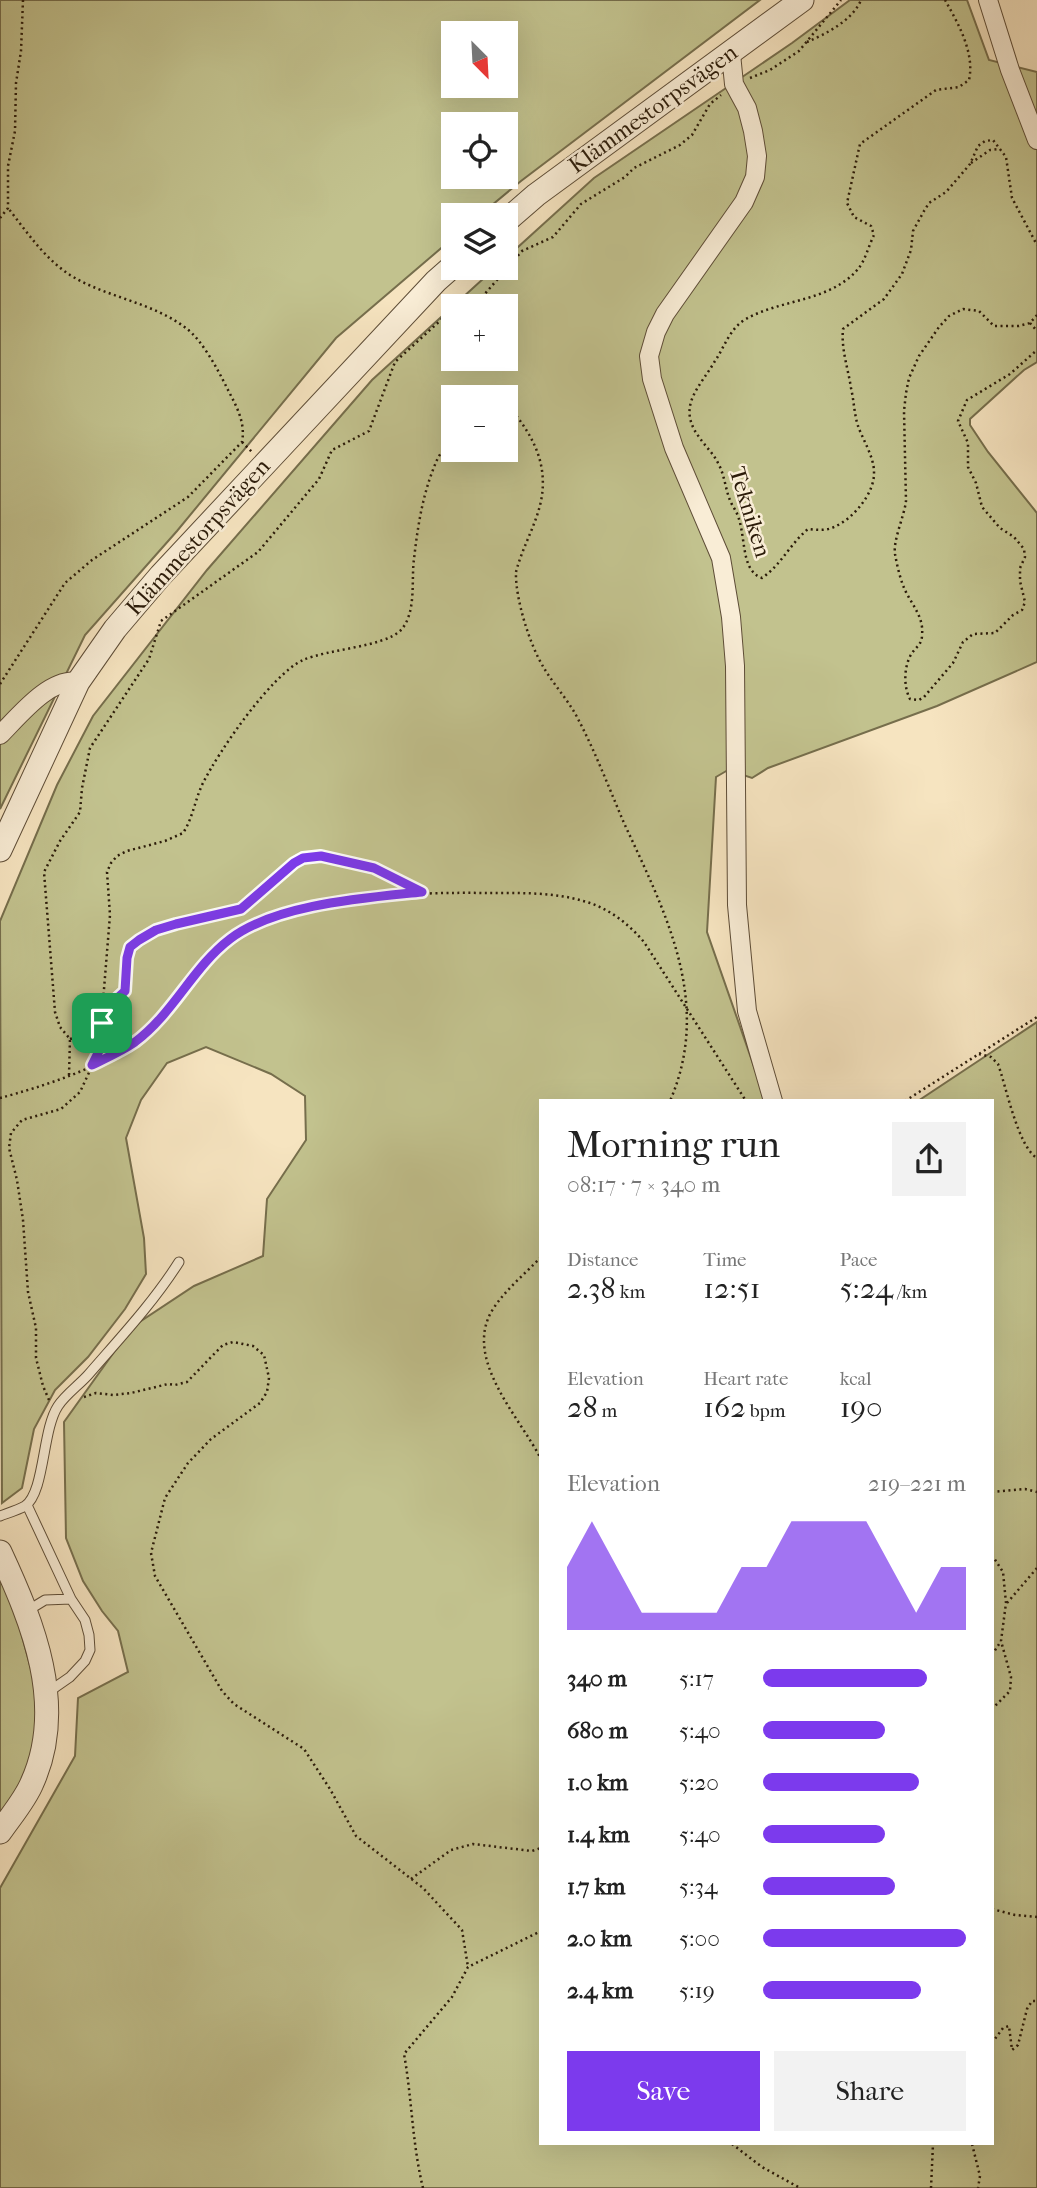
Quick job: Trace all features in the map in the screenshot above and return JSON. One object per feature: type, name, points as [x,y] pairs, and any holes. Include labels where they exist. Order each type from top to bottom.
[{"type":"street","name":"Klämmestorpsvägen","points":[[518,210],[802,0]]},
{"type":"street","points":[[988,0],[1010,70],[1037,140]]},
{"type":"street","points":[[730,54],[734,84],[747,108],[753,131],[757,156],[755,177],[744,202],[665,314],[649,356],[656,396],[674,448],[720,558],[731,617],[735,666],[737,905],[747,1011],[772,1099]]},
{"type":"street","name":"Klämmestorpsvägen","points":[[0,850],[78,682],[116,629],[161,575],[441,277]]},
{"type":"street","points":[[0,735],[55,685],[68,680],[78,682]]},
{"type":"street","points":[[0,1552],[27,1611],[39,1649],[46,1694],[46,1732],[42,1755],[32,1784],[0,1832]]},
{"type":"lane","points":[[0,1516],[27,1505],[37,1489],[47,1432],[58,1405],[143,1312],[179,1262]]},
{"type":"lane","points":[[27,1505],[71,1600],[85,1620],[90,1650],[85,1661],[70,1677],[46,1694]]},
{"type":"lane","points":[[27,1611],[45,1600],[71,1600]]},
{"type":"path","points":[[0,684],[65,583],[92,560],[188,497],[242,442],[243,433],[240,414],[217,368],[188,329],[146,307],[106,293],[70,275],[44,254],[8,208],[8,166],[15,131],[23,0]]},
{"type":"path","points":[[485,294],[522,251],[553,237],[581,204],[625,177],[634,168],[680,145],[692,135],[710,104],[734,84],[770,70],[799,51],[841,0]]},
{"type":"path","points":[[807,43],[851,16],[861,0]]},
{"type":"path","name":"Tekniken","points":[[945,0],[954,15],[970,57],[972,67],[969,80],[959,87],[936,90],[860,144],[847,203],[854,217],[871,226],[874,235],[859,268],[831,289],[756,315],[735,327],[689,400],[690,416],[696,435],[716,458],[722,470],[722,480],[742,525],[747,565],[754,575],[762,578],[775,569],[784,554],[808,529],[836,527],[868,496],[874,466],[853,411],[842,342],[844,329],[884,299],[901,274],[911,250],[913,231],[924,211],[929,203],[946,192],[970,164],[978,146],[993,140],[999,149]]},
{"type":"path","points":[[970,164],[990,150],[999,149],[1006,157],[1012,198],[1037,245]]},
{"type":"path","points":[[0,218],[8,208]]},
{"type":"path","points":[[1037,315],[1030,323],[1019,326],[995,326],[979,311],[962,309],[949,316],[939,327],[919,356],[909,378],[904,411],[905,516],[894,550],[905,590],[915,606],[923,631],[921,643],[908,663],[905,681],[910,699],[919,700],[924,697],[953,663],[963,642],[973,634],[995,633],[1022,610],[1025,602],[1020,581],[1024,548],[982,508],[976,483],[968,467],[968,443],[958,421],[967,400],[1010,374],[1037,350]]},
{"type":"path","points":[[69,1075],[71,1039],[60,1027],[55,1012],[44,872],[60,841],[80,812],[90,748],[149,659],[161,621],[258,552],[319,479],[332,450],[369,430],[395,362],[441,321]]},
{"type":"path","points":[[1030,323],[1037,331]]},
{"type":"path","points":[[518,418],[534,439],[543,483],[541,502],[516,572],[515,582],[523,614],[542,665],[576,716],[649,874],[674,940],[688,1008],[680,1079],[671,1099]]},
{"type":"path","points":[[441,452],[426,487],[413,562],[409,615],[401,630],[368,645],[316,655],[290,668],[258,702],[231,738],[202,784],[183,833],[165,841],[127,851],[111,863],[107,872],[110,915],[99,1051],[80,1092],[61,1109],[22,1120],[11,1133],[9,1149],[23,1220],[29,1292],[36,1328],[36,1358],[51,1403],[58,1405],[96,1393],[131,1393],[187,1382],[223,1345],[233,1342],[253,1346],[264,1356],[269,1378],[267,1392],[260,1403],[211,1439],[188,1463],[165,1498],[151,1553],[155,1576],[222,1691],[234,1704],[304,1749],[356,1836],[423,1888],[462,1930],[468,1967]]},
{"type":"path","points":[[71,1039],[91,1033],[102,1023],[113,1002],[125,991],[130,947],[156,930],[241,909],[303,858],[321,856],[374,868],[422,892]]},
{"type":"path","points":[[0,1098],[69,1075],[136,1041],[164,1013],[204,964],[228,940],[243,930],[292,912],[334,903],[422,892],[523,893],[583,901],[607,911],[631,926],[688,1008],[745,1099]]},
{"type":"path","points":[[908,1099],[1037,1017]]},
{"type":"path","points":[[979,1054],[991,1057],[998,1064],[1023,1141],[1033,1157],[1037,1158]]},
{"type":"path","points":[[539,1259],[492,1310],[482,1339],[488,1367],[539,1456]]},
{"type":"path","points":[[994,1492],[1024,1489],[1037,1492]]},
{"type":"path","points":[[994,1558],[1003,1572],[1006,1603],[1001,1641],[1011,1677],[1010,1691],[994,1707]]},
{"type":"path","points":[[1006,1603],[1037,1568]]},
{"type":"path","points":[[994,1652],[1001,1641]]},
{"type":"path","points":[[411,1879],[451,1850],[473,1843],[525,1850],[539,1847]]},
{"type":"path","points":[[994,1910],[1037,1917]]},
{"type":"path","points":[[423,2188],[412,2135],[404,2054],[452,1997],[468,1967],[539,1932]]},
{"type":"path","points":[[994,2040],[1003,2028],[1009,2026],[1012,2050],[1018,2045],[1027,2009],[1032,2001],[1037,2001]]},
{"type":"path","points":[[733,2145],[762,2167],[800,2188]]},
{"type":"path","points":[[931,2188],[933,2145]]},
{"type":"path","points":[[972,2145],[980,2176],[978,2188]]},
{"type":"green space","points":[[0,0],[760,0],[518,183],[518,112],[441,112],[441,189],[511,189],[494,203],[441,203],[441,248],[336,338],[177,531],[85,635],[0,809]]},
{"type":"green space","points":[[850,0],[967,0],[989,60],[1037,72],[1037,362],[1024,370],[970,419],[970,425],[1037,513],[1037,662],[937,706],[768,768],[752,778],[728,770],[716,777],[707,932],[765,1099],[539,1099],[539,2145],[994,2145],[994,1099],[921,1099],[1037,1022],[1037,2188],[0,2188],[0,1888],[75,1756],[78,1698],[128,1672],[118,1631],[83,1581],[66,1538],[64,1422],[132,1327],[194,1286],[263,1256],[267,1199],[306,1140],[305,1096],[271,1074],[206,1047],[167,1063],[141,1100],[126,1138],[144,1238],[146,1274],[125,1309],[88,1357],[55,1390],[34,1429],[22,1488],[2,1503],[0,921],[57,785],[93,716],[207,570],[372,380],[441,317],[441,371],[518,371],[518,294],[466,294],[482,280],[518,280],[518,247],[594,178],[792,43]]},
{"type":"green space","points":[[0,1578],[15,1610],[38,1695],[36,1756],[0,1817]]},
{"type":"route","points":[[321,856],[374,868],[422,892],[334,903],[292,912],[243,930],[228,940],[204,964],[164,1013],[136,1041],[92,1065],[99,1051],[102,1023],[113,1002],[125,991],[130,947],[156,930],[241,909],[303,858],[321,856]]}]
